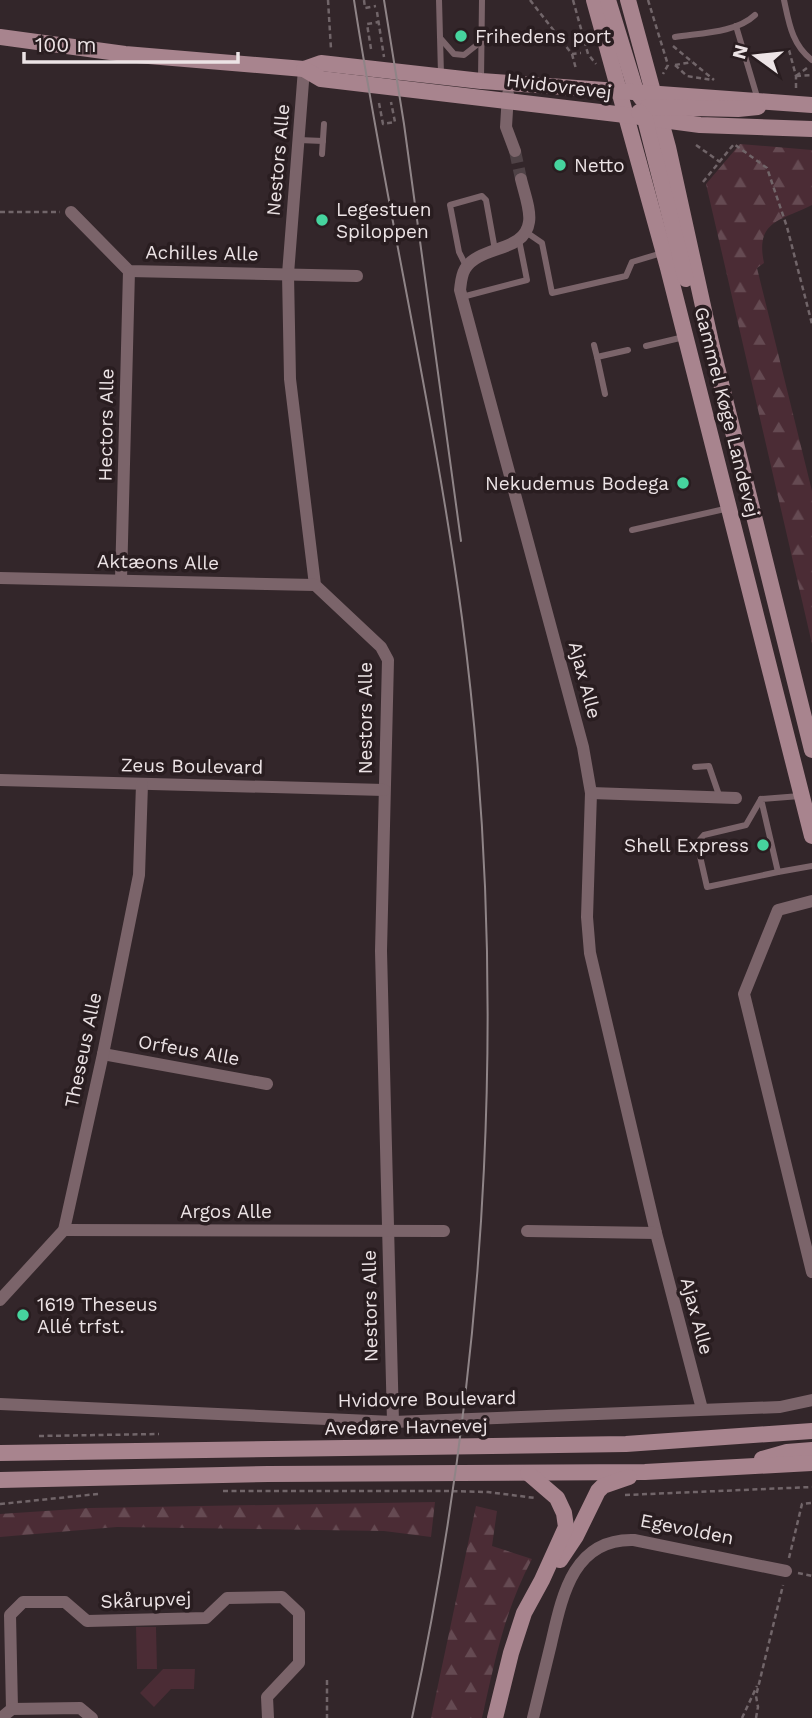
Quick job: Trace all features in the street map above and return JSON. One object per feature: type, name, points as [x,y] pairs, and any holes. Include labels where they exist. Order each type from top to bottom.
[{"type":"street","name":"Gammel Køge Landevej","points":[[594,0],[618,90],[644,113],[712,346],[812,750]]},
{"type":"street","points":[[608,0],[636,91]]},
{"type":"street","name":"Gammel Køge Landevej","points":[[628,0],[664,253],[812,836]]},
{"type":"street","name":"Hvidovrevej","points":[[0,37],[125,54],[304,69],[321,63],[481,81],[636,91],[644,113]]},
{"type":"street","name":"Hvidovrevej","points":[[304,69],[321,79],[508,102],[812,129]]},
{"type":"street","name":"Nestors Alle","points":[[304,69],[288,274],[290,379],[315,585],[381,647],[388,660],[382,951],[393,1422]]},
{"type":"street","points":[[508,83],[506,127],[515,151]]},
{"type":"street","name":"Hvidovrevej","points":[[644,113],[758,100],[804,104]]},
{"type":"street","points":[[644,113],[738,110],[804,104]]},
{"type":"street","points":[[466,266],[523,236],[530,220],[521,179]]},
{"type":"street","name":"Achilles Alle","points":[[71,212],[129,271],[358,276]]},
{"type":"street","name":"Ajax Alle","points":[[466,266],[461,283],[462,297],[583,747],[591,793],[587,917],[590,953],[656,1233],[702,1409]]},
{"type":"street","name":"Hectors Alle","points":[[121,580],[129,271]]},
{"type":"street","name":"Aktæons Alle","points":[[0,578],[315,585]]},
{"type":"street","name":"Zeus Boulevard","points":[[0,780],[384,790]]},
{"type":"street","name":"Theseus Alle","points":[[0,1300],[64,1230],[139,875],[142,784]]},
{"type":"street","points":[[591,793],[736,798]]},
{"type":"street","points":[[812,901],[778,910],[744,994],[812,1272]]},
{"type":"street","name":"Orfeus Alle","points":[[103,1054],[267,1084]]},
{"type":"street","name":"Argos Alle","points":[[64,1230],[388,1231]]},
{"type":"street","name":"Nestors Alle","points":[[388,1231],[444,1231]]},
{"type":"street","points":[[527,1231],[656,1233]]},
{"type":"street","name":"Hvidovre Boulevard","points":[[0,1404],[26,1403],[393,1422],[780,1407],[812,1400]]},
{"type":"street","name":"Avedøre Havnevej","points":[[0,1453],[626,1444],[812,1431]]},
{"type":"street","points":[[733,1467],[788,1452],[812,1450]]},
{"type":"street","points":[[0,1480],[227,1475],[645,1472],[812,1463]]},
{"type":"street","points":[[542,1580],[567,1550],[598,1491],[603,1486],[645,1472]]},
{"type":"street","points":[[495,1718],[524,1613],[566,1527],[564,1513],[557,1498],[528,1474]]},
{"type":"street","name":"Egevolden","points":[[533,1718],[564,1591],[574,1571],[587,1556],[598,1549],[615,1541],[634,1539],[786,1571]]},
{"type":"street","name":"Skårupvej","points":[[12,1709],[10,1615],[23,1602],[65,1602],[87,1621],[206,1618],[227,1598],[282,1597],[299,1613],[299,1663],[267,1697],[268,1718]]},
{"type":"street","points":[[1,1718],[12,1709],[79,1708],[92,1718]]},
{"type":"lane","points":[[439,0],[440,93]]},
{"type":"lane","points":[[479,98],[483,40],[482,0]]},
{"type":"lane","points":[[784,0],[793,36],[798,46],[812,60]]},
{"type":"lane","points":[[675,37],[747,23],[755,15]]},
{"type":"lane","points":[[736,26],[758,100]]},
{"type":"lane","points":[[440,37],[454,54],[464,55],[483,40]]},
{"type":"lane","points":[[322,154],[324,124]]},
{"type":"lane","points":[[299,140],[323,141]]},
{"type":"lane","points":[[466,266],[459,252],[450,205],[482,196],[486,200],[495,250]]},
{"type":"lane","points":[[462,297],[527,281],[523,236],[542,243],[552,293],[626,276],[632,262],[664,253]]},
{"type":"lane","points":[[646,346],[686,336]]},
{"type":"lane","points":[[594,345],[605,394]]},
{"type":"lane","points":[[597,357],[628,350]]},
{"type":"lane","points":[[632,530],[730,508]]},
{"type":"lane","points":[[695,767],[709,766],[720,797]]},
{"type":"lane","points":[[761,799],[802,795]]},
{"type":"lane","points":[[761,799],[778,872]]},
{"type":"lane","points":[[761,799],[746,825],[704,835],[697,843],[707,887],[812,866]]},
{"type":"path","points":[[328,0],[332,64]]},
{"type":"path","points":[[364,0],[365,8],[376,6]]},
{"type":"path","points":[[530,0],[572,54],[576,69]]},
{"type":"path","points":[[573,0],[588,54]]},
{"type":"path","points":[[648,0],[668,65]]},
{"type":"path","points":[[377,12],[380,32]]},
{"type":"path","points":[[371,49],[367,24],[379,22]]},
{"type":"path","points":[[666,40],[714,80],[693,79],[675,65],[692,62]]},
{"type":"path","points":[[572,54],[581,54]]},
{"type":"path","points":[[796,76],[812,75]]},
{"type":"path","points":[[379,103],[383,124],[395,122],[393,112]]},
{"type":"path","points":[[703,182],[734,144],[768,168],[787,227],[812,324]]},
{"type":"path","points":[[696,145],[720,162]]},
{"type":"path","points":[[0,212],[71,212]]},
{"type":"path","points":[[621,1495],[812,1487]]},
{"type":"path","points":[[221,1491],[456,1491],[557,1498]]},
{"type":"path","points":[[0,1504],[97,1494]]},
{"type":"path","points":[[756,1718],[756,1696],[802,1504],[812,1503]]},
{"type":"path","points":[[327,1680],[327,1718]]},
{"type":"path","points":[[742,1718],[760,1680]]},
{"type":"green space","points":[[740,144],[812,150],[812,205],[780,219],[767,230],[762,249],[764,263],[757,268],[812,491],[812,644],[706,184]]},
{"type":"green space","points":[[435,1502],[431,1537],[384,1531],[117,1527],[0,1537],[0,1514],[90,1508]]},
{"type":"green space","points":[[476,1506],[497,1511],[492,1546],[532,1559],[507,1618],[482,1718],[431,1718]]},
{"type":"green space","points":[[136,1627],[156,1627],[157,1669],[137,1669]]},
{"type":"green space","points":[[163,1669],[195,1669],[194,1689],[171,1689],[154,1707],[140,1693]]},
{"type":"tunnel","points":[[515,151],[521,179]]},
{"type":"tram line","points":[[354,0],[451,541],[477,756],[485,894],[488,1032],[484,1170],[474,1308],[459,1445],[438,1582],[412,1718]]},
{"type":"tram line","points":[[384,0],[404,124],[461,541]]},
{"type":"place","name":"Frihedens port","points":[[461,36]]},
{"type":"place","name":"Netto","points":[[560,165]]},
{"type":"place","name":"Legestuen Spiloppen","points":[[322,220]]},
{"type":"place","name":"Nekudemus Bodega","points":[[683,483]]},
{"type":"place","name":"Shell Express","points":[[763,845]]},
{"type":"place","name":"1619 Theseus Allé trfst.","points":[[23,1315]]}]
